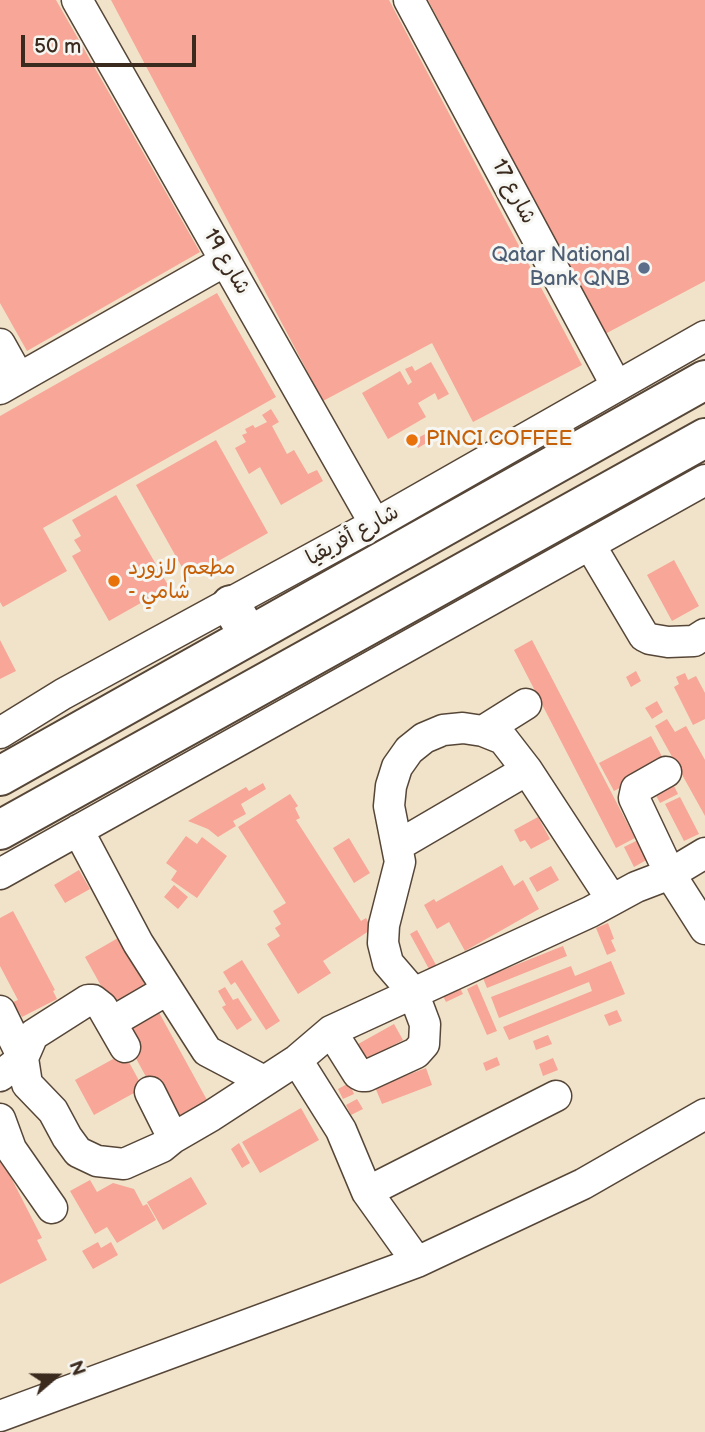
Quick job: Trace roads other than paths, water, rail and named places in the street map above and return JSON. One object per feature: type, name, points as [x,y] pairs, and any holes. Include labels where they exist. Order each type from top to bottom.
[{"type":"highway","name":"شارع أفريقيا","points":[[0,776],[240,621],[705,380]]},
{"type":"highway","points":[[0,830],[705,438]]},
{"type":"street","name":"شارع 19","points":[[77,0],[375,524]]},
{"type":"street","name":"شارع 17","points":[[409,0],[616,385]]},
{"type":"street","points":[[0,344],[10,384],[225,261]]},
{"type":"street","name":"شارع أفريقيا","points":[[0,733],[63,694],[240,621],[375,524],[705,336]]},
{"type":"street","points":[[0,874],[705,480]]},
{"type":"street","points":[[590,545],[644,636],[701,646]]},
{"type":"street","points":[[483,731],[526,704]]},
{"type":"street","points":[[331,1031],[358,1074],[362,1076],[421,1050],[426,1038],[425,1024],[413,992],[388,963],[383,943],[384,925],[400,862],[389,806],[391,786],[397,767],[409,750],[424,738],[443,730],[463,728],[483,731],[503,739],[527,770],[612,900]]},
{"type":"street","points":[[397,846],[527,770]]},
{"type":"street","points":[[666,772],[636,789],[634,798],[670,874],[705,929]]},
{"type":"street","points":[[78,830],[138,943],[207,1051],[264,1081]]},
{"type":"street","points":[[0,1011],[11,1067],[53,1111],[66,1137],[78,1152],[110,1164],[124,1164],[162,1147],[211,1116],[298,1060],[331,1031],[636,887],[670,874],[705,853]]},
{"type":"street","points":[[11,1067],[33,1035],[88,1000],[98,1002],[119,1035],[167,990]]},
{"type":"street","points":[[298,1060],[341,1130],[367,1192],[416,1262]]},
{"type":"street","points":[[150,1092],[173,1138]]},
{"type":"street","points":[[367,1192],[556,1096]]},
{"type":"street","points":[[0,1416],[416,1262],[583,1184],[705,1114]]},
{"type":"street","points":[[0,1119],[11,1149],[52,1208]]},
{"type":"place","name":"Qatar National Bank QNB","points":[[644,268]]},
{"type":"place","name":"PINCI COFFEE","points":[[412,440]]},
{"type":"place","name":"مطعم لازورد - شامي","points":[[114,581]]}]
